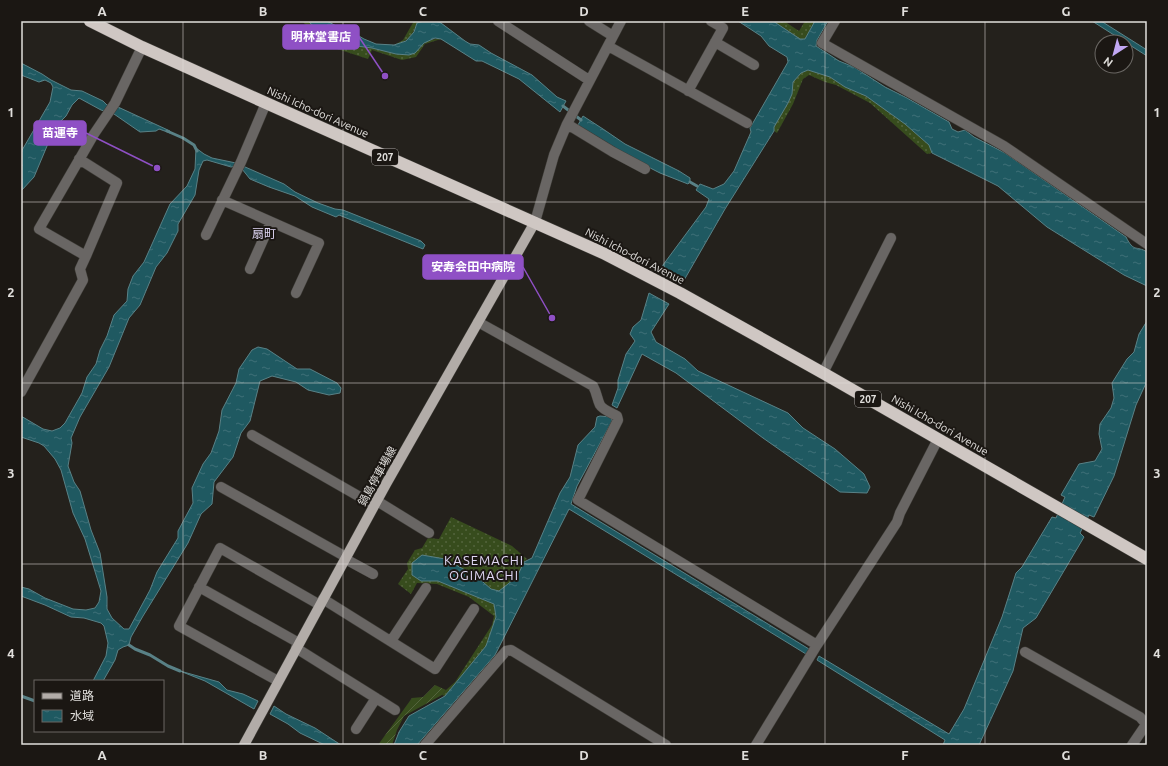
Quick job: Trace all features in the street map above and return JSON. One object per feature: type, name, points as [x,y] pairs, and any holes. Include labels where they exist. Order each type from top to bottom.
[{"type":"highway","name":"Nishi Icho-dori Avenue","points":[[90,21],[142,47],[535,222],[610,257],[823,373],[1147,559]]},
{"type":"main road","name":"鍋島停車場線","points":[[244,745],[375,503],[535,222]]},
{"type":"street","points":[[498,21],[589,80]]},
{"type":"street","points":[[589,21],[613,36]]},
{"type":"street","points":[[535,222],[554,155],[567,124],[621,21]]},
{"type":"street","points":[[688,91],[723,28],[711,21]]},
{"type":"street","points":[[835,21],[822,43],[1004,146],[1147,244]]},
{"type":"street","points":[[715,42],[754,66]]},
{"type":"street","points":[[608,46],[747,123]]},
{"type":"street","points":[[86,256],[39,229],[79,159],[115,103],[142,47]]},
{"type":"street","points":[[206,235],[239,166],[266,103]]},
{"type":"street","points":[[567,124],[613,152],[645,169]]},
{"type":"street","points":[[21,392],[83,280],[80,270],[117,183],[79,159]]},
{"type":"street","points":[[222,200],[319,243],[296,293]]},
{"type":"street","points":[[250,269],[271,222]]},
{"type":"street","points":[[823,373],[891,238]]},
{"type":"street","points":[[478,322],[593,386],[597,392],[600,405],[617,416],[618,420],[578,500],[817,645]]},
{"type":"street","points":[[252,435],[429,533]]},
{"type":"street","points":[[756,745],[817,645],[897,522],[900,513],[938,439]]},
{"type":"street","points":[[221,487],[346,557],[349,561],[373,574]]},
{"type":"street","points":[[278,681],[179,626],[220,548],[391,641],[435,669],[474,609]]},
{"type":"street","points":[[199,587],[297,645],[395,710]]},
{"type":"street","points":[[391,641],[426,588]]},
{"type":"street","points":[[425,745],[506,651],[511,650],[666,745]]},
{"type":"street","points":[[1025,652],[1140,717],[1146,724],[1134,744]]},
{"type":"street","points":[[356,729],[376,698]]},
{"type":"green space","points":[[302,21],[308,21],[325,37],[357,46],[396,54],[415,53],[426,42],[441,39],[425,44],[416,57],[402,60],[372,50],[368,59],[325,45]]},
{"type":"green space","points":[[414,21],[424,21],[417,23],[409,38],[394,45],[403,40]]},
{"type":"green space","points":[[773,21],[784,21],[799,31],[805,21],[815,21],[805,39],[800,39]]},
{"type":"green space","points":[[808,70],[830,77],[845,87],[866,96],[905,124],[929,145],[932,153],[927,154],[870,103],[836,85],[809,75],[803,79],[793,104],[777,133],[774,131],[774,127],[792,94],[793,82],[801,73]]},
{"type":"green space","points":[[451,517],[512,546],[527,559],[517,577],[499,592],[491,589],[476,576],[420,581],[438,581],[494,604],[497,616],[486,646],[445,696],[442,695],[455,682],[492,625],[494,616],[469,597],[437,584],[417,583],[411,594],[398,584],[408,569],[407,563],[415,550],[422,548],[428,538],[439,539]]},
{"type":"green space","points":[[435,685],[446,690],[442,695],[404,716],[392,745],[378,745],[412,698],[423,697]]},
{"type":"water","points":[[308,21],[327,21],[338,27],[349,30],[376,44],[394,45],[406,41],[414,32],[417,23],[424,21],[435,21],[441,23],[470,44],[479,45],[532,75],[557,97],[566,101],[560,112],[519,79],[482,61],[476,61],[441,39],[435,38],[424,43],[415,53],[409,55],[396,54],[372,48],[357,46],[352,48],[325,37]]},
{"type":"water","points":[[738,21],[773,21],[800,39],[805,39],[815,21],[828,21],[817,40],[816,46],[839,61],[854,67],[885,87],[949,122],[952,129],[958,132],[965,130],[974,137],[1005,153],[1126,237],[1133,247],[1147,252],[1147,286],[1124,275],[1047,227],[998,186],[932,153],[929,145],[905,124],[866,96],[845,87],[830,77],[808,70],[801,73],[793,82],[792,94],[774,127],[774,131],[725,209],[683,282],[660,269],[706,207],[709,199],[696,190],[700,184],[713,189],[724,184],[734,171],[751,132],[750,128],[788,62],[787,57],[769,46],[761,36]]},
{"type":"water","points":[[1092,21],[1101,21],[1122,34],[1112,34]]},
{"type":"water","points":[[1134,42],[1147,50],[1147,56],[1134,48]]},
{"type":"water","points":[[21,63],[71,90],[82,91],[103,101],[107,105],[118,107],[170,131],[170,133],[159,129],[156,131],[140,132],[114,114],[101,110],[79,98],[72,105],[66,116],[55,127],[34,177],[21,191],[21,152],[50,102],[53,87],[51,83],[45,80],[39,82],[21,75]]},
{"type":"water","points":[[583,116],[625,144],[679,171],[690,178],[690,182],[688,184],[660,173],[615,150],[578,125]]},
{"type":"water","points":[[196,148],[212,158],[236,163],[284,184],[295,192],[318,203],[343,210],[421,241],[425,245],[423,249],[339,215],[336,217],[312,207],[295,196],[250,179],[242,169],[236,166],[231,167],[207,160],[203,161],[199,170],[195,195],[178,224],[178,231],[167,253],[156,267],[140,305],[129,318],[109,367],[80,417],[71,438],[72,443],[68,466],[74,482],[80,491],[91,530],[100,553],[107,597],[107,609],[112,618],[124,629],[129,629],[150,590],[157,572],[178,538],[178,531],[193,503],[192,488],[203,464],[211,453],[219,431],[222,410],[236,383],[239,369],[252,350],[258,347],[267,349],[297,369],[310,369],[337,383],[341,388],[340,393],[329,395],[308,390],[296,382],[272,376],[260,381],[250,421],[241,433],[233,457],[214,482],[212,504],[201,514],[188,543],[143,616],[131,637],[129,645],[118,650],[115,660],[104,680],[94,680],[106,656],[108,643],[104,626],[101,623],[84,618],[71,617],[21,596],[21,587],[29,589],[45,598],[73,609],[86,610],[95,608],[99,602],[101,591],[85,539],[73,513],[61,470],[55,459],[44,446],[21,437],[21,416],[43,429],[52,431],[60,428],[65,423],[82,393],[87,377],[96,364],[114,315],[127,301],[128,289],[133,276],[144,262],[170,204],[187,186],[195,169]]},
{"type":"water","points":[[649,293],[669,304],[651,332],[656,342],[685,359],[698,371],[788,413],[803,428],[835,449],[864,474],[870,487],[867,493],[840,492],[763,438],[676,373],[642,354],[617,408],[612,405],[618,388],[618,380],[626,354],[635,341],[630,334],[633,327],[641,320]]},
{"type":"water","points":[[1147,321],[1147,381],[1136,405],[1114,476],[1094,517],[1089,515],[1080,533],[1084,537],[1036,618],[1023,628],[1013,671],[979,745],[943,745],[945,740],[817,660],[819,656],[949,734],[964,709],[1002,617],[1016,573],[1022,567],[1052,517],[1056,518],[1065,497],[1061,495],[1079,464],[1095,461],[1102,449],[1099,434],[1100,424],[1111,408],[1114,398],[1112,383],[1127,359],[1134,352],[1139,334]]},
{"type":"water","points":[[597,417],[611,417],[612,421],[577,486],[571,504],[809,649],[806,654],[569,509],[495,655],[417,745],[394,745],[399,732],[409,716],[445,696],[486,646],[496,617],[494,604],[438,581],[421,581],[412,575],[412,563],[422,555],[445,559],[476,576],[491,589],[499,591],[517,577],[524,562],[532,558],[560,493],[570,477],[578,445],[595,427]]},
{"type":"water","points":[[180,671],[219,682],[227,690],[243,694],[258,701],[254,709],[205,681]]},
{"type":"water","points":[[274,706],[286,714],[315,728],[341,745],[325,745],[300,733],[270,714]]},
{"type":"waterway","points":[[563,106],[581,120]]},
{"type":"waterway","points":[[167,131],[194,145],[197,151]]},
{"type":"waterway","points":[[690,182],[697,186]]},
{"type":"waterway","points":[[129,645],[180,671]]},
{"type":"waterway","points":[[21,696],[34,701]]},
{"type":"place","name":"明林堂書店","points":[[385,76]]},
{"type":"place","name":"苗運寺","points":[[157,168]]},
{"type":"place","name":"安寿会田中病院","points":[[552,318]]},
{"type":"district","name":"扇町","points":[[264,233]]},
{"type":"district","name":"KASEMACHI OGIMACHI","points":[[484,568]]}]
